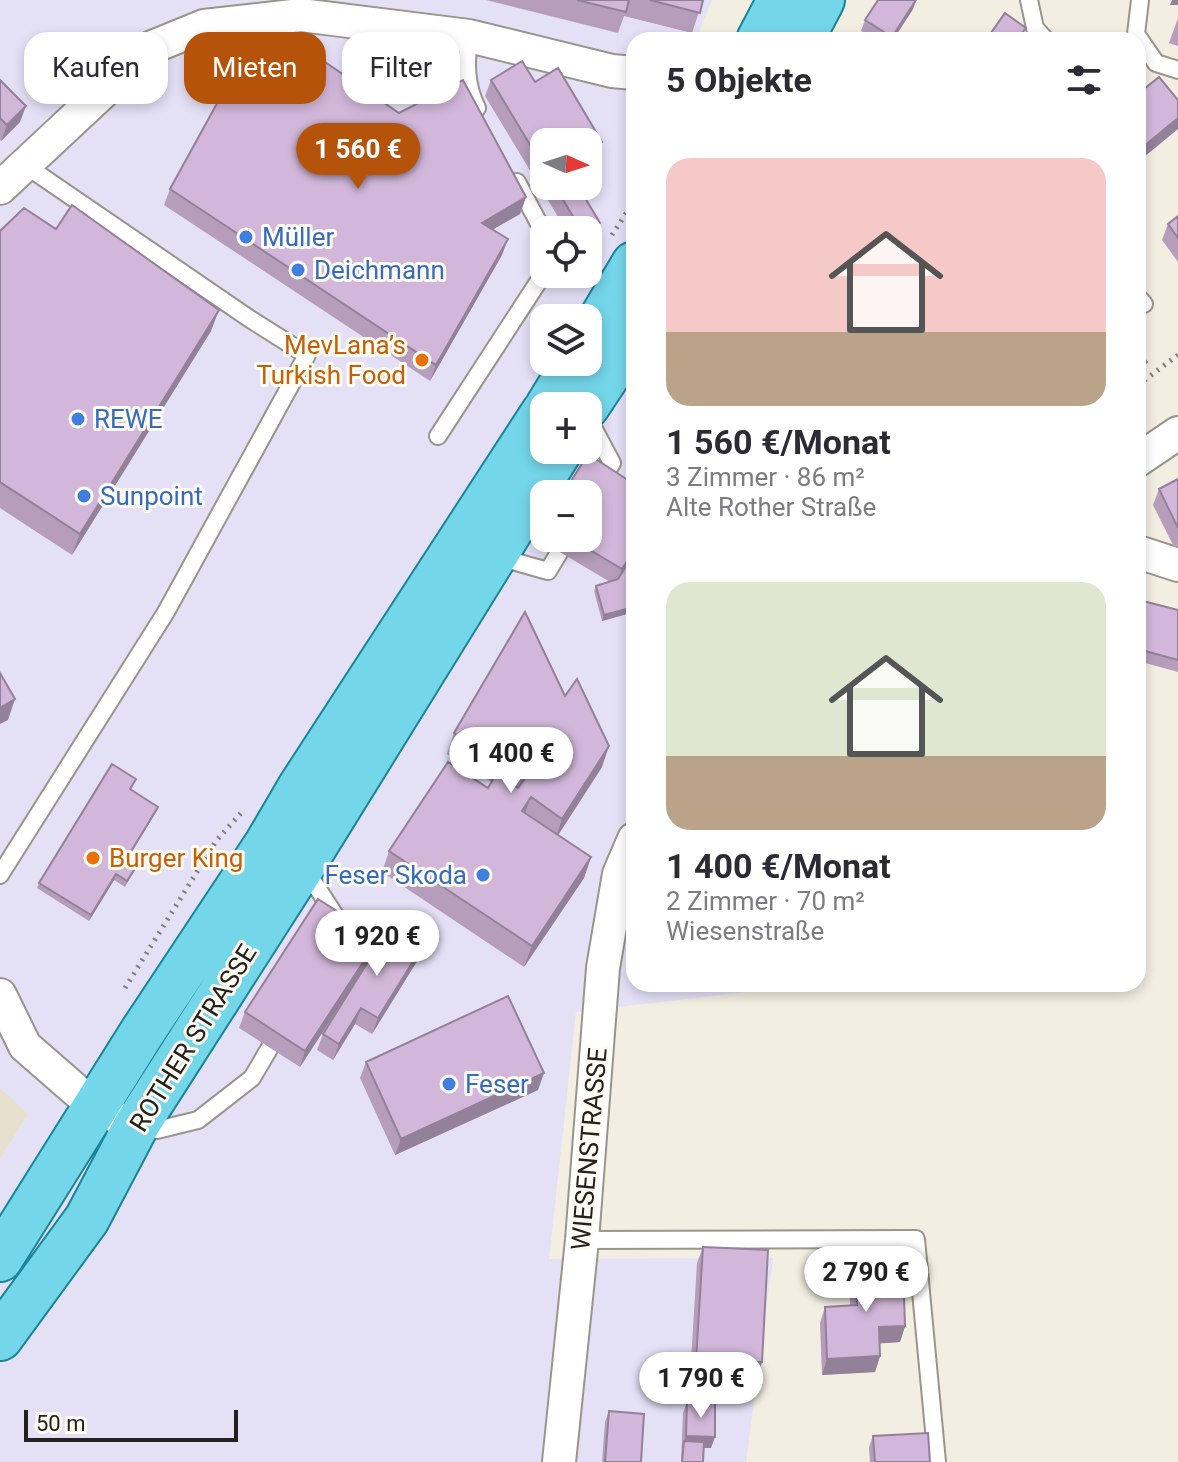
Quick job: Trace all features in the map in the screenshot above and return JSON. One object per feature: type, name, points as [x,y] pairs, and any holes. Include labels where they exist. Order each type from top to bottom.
[{"type":"main road","points":[[763,32],[780,0]]},
{"type":"main road","points":[[805,32],[822,0]]},
{"type":"main road","points":[[602,318],[626,277]]},
{"type":"main road","name":"ROTHER STRASSE","points":[[576,392],[626,343]]},
{"type":"main road","name":"ROTHER STRASSE","points":[[0,1338],[87,1219],[146,1128],[285,855],[301,786],[530,455]]},
{"type":"main road","name":"ROTHER STRASSE","points":[[0,1259],[95,1107],[285,855],[494,556],[551,464]]},
{"type":"street","points":[[0,188],[150,48],[204,26],[301,15],[469,36],[626,76]]},
{"type":"street","points":[[1146,455],[1178,433]]},
{"type":"street","points":[[1146,555],[1178,565]]},
{"type":"street","name":"WIESENSTRASSE","points":[[559,1462],[582,1240],[603,968],[626,873]]},
{"type":"street","points":[[0,995],[25,1046],[95,1107],[146,1128]]},
{"type":"lane","points":[[1029,0],[1039,32]]},
{"type":"lane","points":[[1130,32],[1140,0]]},
{"type":"lane","points":[[469,36],[466,65],[468,91],[482,117]]},
{"type":"lane","points":[[1146,53],[1156,63],[1178,70]]},
{"type":"lane","points":[[0,875],[166,612],[307,355],[25,165]]},
{"type":"lane","points":[[510,169],[535,216]]},
{"type":"lane","points":[[438,436],[534,288]]},
{"type":"lane","points":[[602,449],[612,463],[602,480]]},
{"type":"lane","points":[[494,556],[548,571],[560,552]]},
{"type":"lane","points":[[285,855],[343,924],[335,937]]},
{"type":"lane","points":[[146,1128],[198,1120],[252,1078],[290,1014]]},
{"type":"lane","points":[[582,1240],[916,1239],[937,1462]]},
{"type":"path","points":[[1146,379],[1178,355]]},
{"type":"shaded area","points":[[0,0],[712,0],[699,32],[626,32],[626,992],[746,992],[576,1012],[549,1259],[773,1258],[746,1462],[0,1462],[0,1159],[28,1114],[0,1088]]},
{"type":"shaded area","points":[[0,1088],[28,1114],[0,1159]]},
{"type":"building","points":[[577,0],[629,0],[626,12]]},
{"type":"building","points":[[650,0],[703,0],[700,13]]},
{"type":"building","points":[[878,0],[916,0],[895,32],[884,32],[865,20]]},
{"type":"building","points":[[1005,13],[1026,28],[1023,32],[992,32]]},
{"type":"building","points":[[522,61],[535,82],[558,68],[594,128],[530,128],[530,145],[491,80]]},
{"type":"building","points":[[326,63],[342,74],[342,104],[386,104],[399,113],[416,104],[460,104],[460,82],[463,80],[526,197],[482,223],[508,239],[436,365],[170,189],[217,104],[326,104]]},
{"type":"building","points":[[1159,77],[1178,100],[1178,118],[1146,144],[1146,88]]},
{"type":"building","points":[[0,80],[26,106],[7,125],[0,118]]},
{"type":"building","points":[[563,200],[586,200],[596,216],[573,216]]},
{"type":"building","name":"REWE","points":[[72,205],[219,310],[80,534],[0,482],[0,231],[24,208],[56,229]]},
{"type":"building","points":[[1178,216],[1178,238],[1168,224]]},
{"type":"building","points":[[602,463],[626,479],[626,563],[622,569],[593,552],[602,552],[602,480],[572,480],[582,464]]},
{"type":"building","points":[[1178,479],[1178,528],[1159,489]]},
{"type":"building","points":[[626,566],[626,609],[604,615],[596,586],[618,579]]},
{"type":"building","points":[[1146,602],[1178,610],[1178,660],[1146,651]]},
{"type":"building","points":[[525,612],[565,696],[577,679],[609,746],[562,819],[531,797],[522,811],[591,857],[532,946],[389,851],[448,762],[488,788],[496,774],[518,788],[526,777],[454,733]]},
{"type":"building","points":[[0,673],[15,699],[0,708]]},
{"type":"building","points":[[112,764],[136,779],[130,789],[158,807],[130,853],[141,859],[127,881],[116,874],[91,915],[39,883]]},
{"type":"building","points":[[318,899],[379,938],[305,1051],[245,1012]]},
{"type":"building","points":[[387,918],[425,942],[378,1018],[361,1008],[339,1044],[323,1034],[384,936],[378,932]]},
{"type":"building","name":"Feser","points":[[508,996],[544,1073],[401,1139],[366,1062]]},
{"type":"building","points":[[703,1247],[768,1250],[762,1362],[696,1360]]},
{"type":"building","points":[[903,1267],[905,1326],[879,1327],[880,1356],[827,1359],[825,1307],[857,1305],[856,1269]]},
{"type":"building","points":[[687,1402],[715,1403],[715,1437],[686,1436]]},
{"type":"building","points":[[609,1411],[644,1414],[641,1462],[605,1462]]},
{"type":"building","points":[[928,1433],[930,1462],[875,1462],[873,1436]]},
{"type":"building","points":[[684,1441],[704,1442],[703,1462],[682,1462]]},
{"type":"place","name":"Müller","points":[[246,237]]},
{"type":"place","name":"Deichmann","points":[[298,270]]},
{"type":"place","name":"MevLana’s Turkish Food","points":[[422,360]]},
{"type":"place","name":"REWE","points":[[78,419]]},
{"type":"place","name":"Sunpoint","points":[[84,496]]},
{"type":"place","name":"Burger King","points":[[93,858]]},
{"type":"place","name":"Feser Skoda","points":[[483,875]]},
{"type":"place","name":"Feser","points":[[449,1084]]}]
